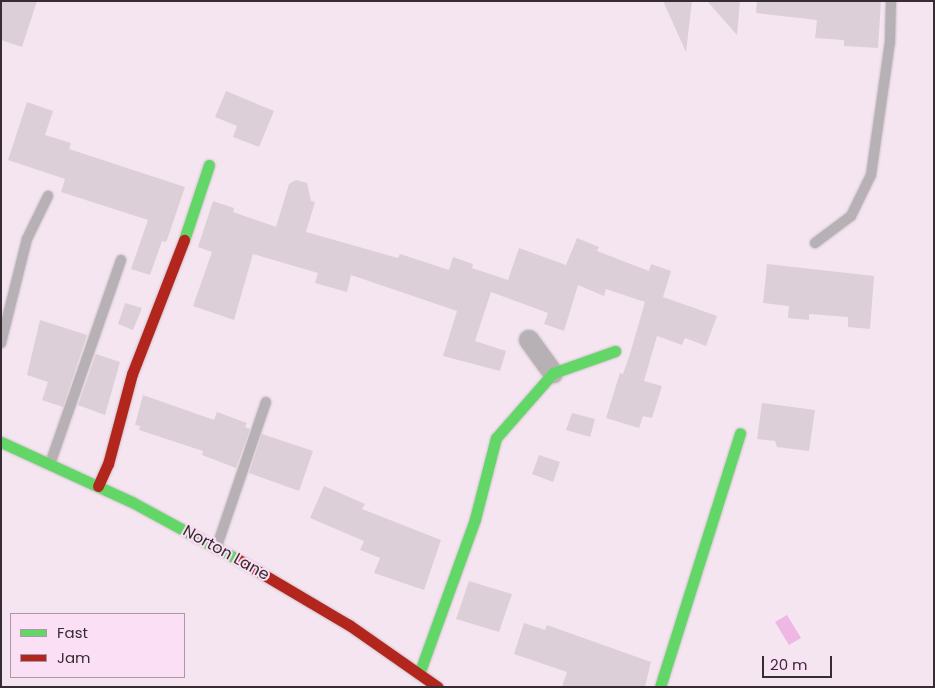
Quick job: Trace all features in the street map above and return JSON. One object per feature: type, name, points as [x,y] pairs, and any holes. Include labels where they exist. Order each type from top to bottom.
[{"type":"street","points":[[98,486],[108,464],[132,374],[168,287],[208,165]]},
{"type":"street","points":[[529,340],[553,373]]},
{"type":"street","points":[[418,674],[475,519],[496,438],[553,373],[615,351]]},
{"type":"street","points":[[660,687],[740,433]]},
{"type":"street","name":"Norton Lane","points":[[1,442],[98,486],[217,547],[349,625],[438,687]]},
{"type":"lane","points":[[815,243],[851,216],[871,175],[890,42],[891,1]]},
{"type":"lane","points":[[1,344],[27,239],[48,196]]},
{"type":"lane","points":[[50,465],[122,260]]},
{"type":"lane","points":[[217,547],[232,510],[266,402]]},
{"type":"shaded area","points":[[787,615],[801,638],[789,645],[775,622]]},
{"type":"building","points":[[1,1],[37,1],[22,47],[1,40]]},
{"type":"building","points":[[663,1],[692,1],[686,52]]},
{"type":"building","points":[[707,1],[740,1],[737,35]]},
{"type":"building","points":[[757,1],[881,1],[878,48],[844,46],[844,40],[815,38],[817,20],[756,13]]},
{"type":"building","points":[[226,91],[274,111],[259,147],[233,137],[237,126],[215,117]]},
{"type":"building","points":[[27,102],[53,111],[45,135],[71,143],[69,149],[185,187],[168,237],[166,242],[162,241],[150,275],[131,269],[148,220],[61,192],[65,179],[8,160]]},
{"type":"building","points":[[296,180],[307,183],[311,201],[315,202],[306,232],[398,258],[400,254],[449,270],[453,257],[473,264],[472,268],[508,280],[519,248],[566,265],[577,238],[599,247],[597,251],[649,271],[651,264],[671,271],[663,297],[717,316],[706,346],[685,338],[682,345],[657,336],[644,381],[662,386],[652,418],[643,416],[639,428],[606,418],[620,373],[623,374],[630,354],[645,302],[606,289],[604,296],[578,285],[564,331],[544,324],[548,313],[491,292],[475,341],[506,351],[500,371],[443,356],[457,311],[351,275],[347,292],[315,283],[318,273],[253,254],[234,320],[193,306],[212,252],[198,247],[213,201],[234,208],[233,212],[276,227],[289,184]]},
{"type":"building","points":[[767,264],[874,276],[870,329],[848,327],[848,317],[809,314],[809,320],[788,318],[789,306],[763,303]]},
{"type":"building","points":[[125,303],[142,308],[133,330],[118,324]]},
{"type":"building","points":[[40,320],[87,335],[63,407],[42,400],[48,382],[27,375]]},
{"type":"building","points":[[96,354],[120,362],[105,415],[78,405]]},
{"type":"building","points":[[143,395],[214,420],[217,412],[247,423],[245,427],[250,429],[236,468],[202,455],[203,451],[139,430],[140,426],[135,425]]},
{"type":"building","points":[[762,403],[815,410],[809,451],[777,447],[775,441],[757,439]]},
{"type":"building","points":[[572,413],[595,419],[590,437],[566,430]]},
{"type":"building","points":[[262,434],[313,451],[299,491],[249,473]]},
{"type":"building","points":[[539,455],[560,462],[553,482],[532,474]]},
{"type":"building","points":[[324,486],[365,504],[362,509],[441,540],[424,590],[374,573],[380,558],[360,550],[364,541],[310,518]]},
{"type":"building","points":[[469,581],[512,594],[499,632],[456,619]]},
{"type":"building","points":[[524,623],[545,630],[547,625],[651,662],[645,687],[562,687],[567,672],[514,654]]},
{"type":"traffic: fast","points":[[184,240],[209,165]]},
{"type":"traffic: fast","points":[[419,674],[475,519],[496,438],[553,373],[615,351]]},
{"type":"traffic: fast","points":[[660,687],[740,433]]},
{"type":"traffic: fast","points":[[1,442],[132,502],[239,560]]},
{"type":"traffic: jam","points":[[98,486],[108,464],[132,374],[184,240]]},
{"type":"traffic: jam","points":[[239,560],[349,625],[438,687]]}]
